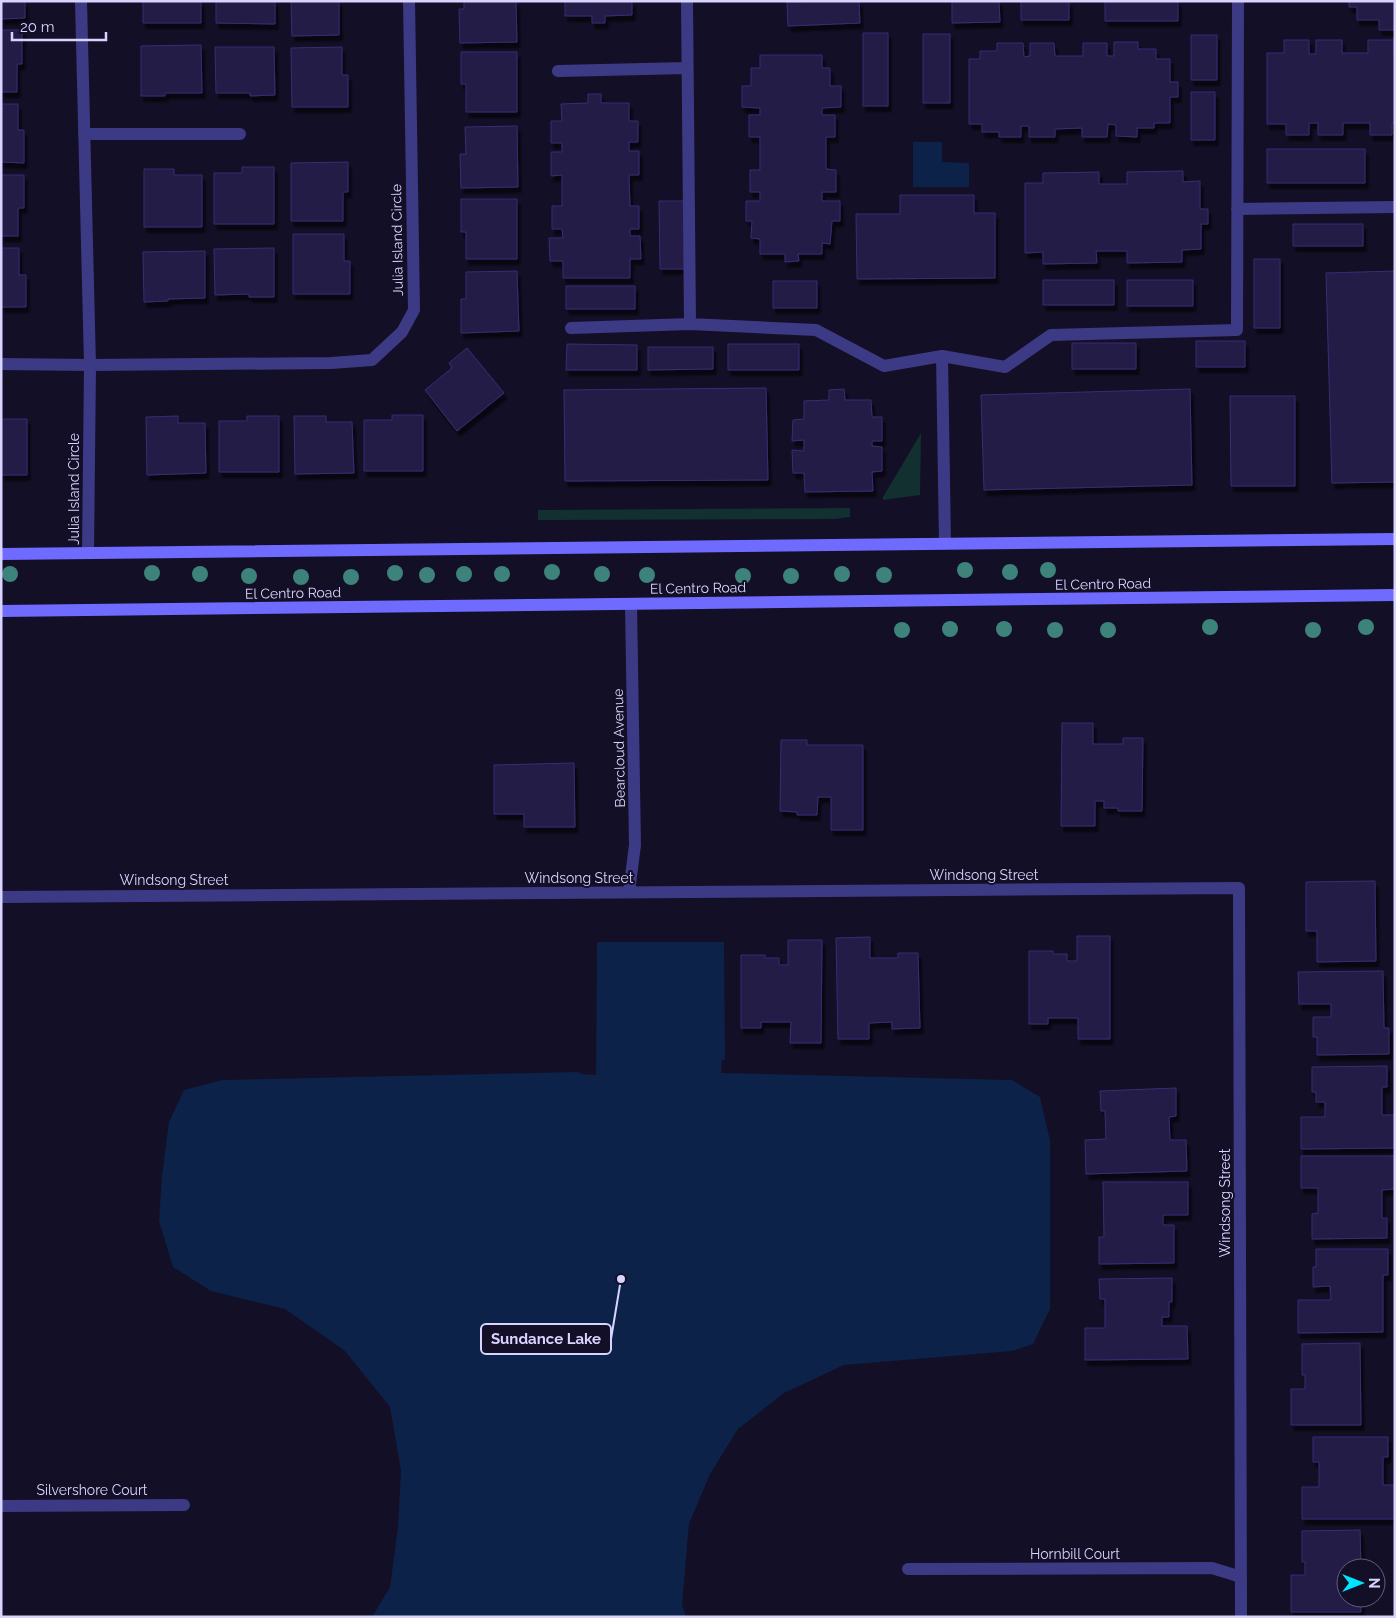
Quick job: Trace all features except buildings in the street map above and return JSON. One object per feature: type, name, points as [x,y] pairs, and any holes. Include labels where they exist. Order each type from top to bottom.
[{"type":"main road","points":[[1,554],[1395,539]]},
{"type":"main road","name":"El Centro Road","points":[[1,611],[1395,595]]},
{"type":"street","name":"Julia Island Circle","points":[[81,1],[90,365],[88,553]]},
{"type":"street","name":"Julia Island Circle","points":[[90,365],[331,363],[372,360],[402,332],[414,310],[409,1]]},
{"type":"street","points":[[687,1],[690,324]]},
{"type":"street","points":[[571,328],[690,324],[816,330],[884,366],[942,356],[1005,368],[1051,335],[1237,330],[1238,1]]},
{"type":"street","points":[[558,70],[687,68]]},
{"type":"street","points":[[84,134],[240,134]]},
{"type":"street","points":[[1237,209],[1395,207]]},
{"type":"street","points":[[942,356],[945,543]]},
{"type":"street","points":[[1,364],[90,365]]},
{"type":"street","name":"Bearcloud Avenue","points":[[629,892],[634,845],[631,604]]},
{"type":"street","name":"Windsong Street","points":[[1,897],[1239,888],[1241,1617]]},
{"type":"street","name":"Silvershore Court","points":[[1,1506],[184,1505]]},
{"type":"street","name":"Hornbill Court","points":[[908,1569],[1212,1568],[1241,1577]]},
{"type":"green space","points":[[921,433],[920,495],[883,500],[883,497]]},
{"type":"green space","points":[[850,508],[850,517],[834,519],[538,520],[538,510]]},
{"type":"water","points":[[913,142],[942,142],[942,162],[969,163],[969,187],[913,187]]},
{"type":"water","points":[[597,942],[724,942],[725,1060],[722,1060],[721,1073],[1012,1080],[1040,1097],[1050,1140],[1050,1309],[1033,1344],[1012,1351],[844,1365],[784,1393],[738,1429],[710,1474],[689,1524],[682,1605],[686,1617],[372,1617],[390,1587],[398,1527],[401,1471],[390,1407],[345,1351],[285,1309],[211,1291],[173,1267],[159,1221],[162,1175],[169,1122],[184,1090],[222,1080],[577,1072],[596,1075]]},
{"type":"place","name":"Sundance Lake","points":[[621,1279]]}]
